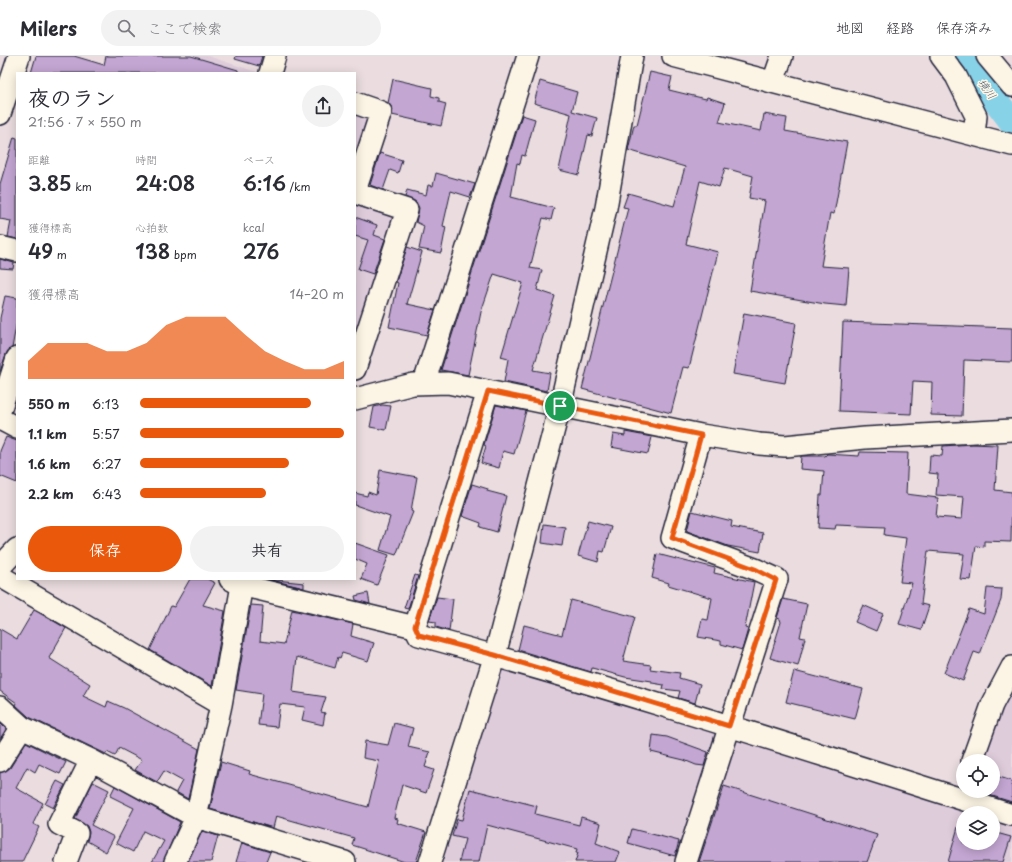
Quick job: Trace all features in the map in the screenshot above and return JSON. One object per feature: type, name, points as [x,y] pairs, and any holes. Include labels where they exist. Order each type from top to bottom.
[{"type":"street","points":[[0,114],[19,56]]},
{"type":"street","points":[[270,72],[275,56]]},
{"type":"street","points":[[424,383],[528,56]]},
{"type":"street","points":[[430,862],[495,655],[560,406],[604,214],[632,56]]},
{"type":"street","points":[[673,56],[1009,144]]},
{"type":"street","points":[[773,82],[782,56]]},
{"type":"street","points":[[941,56],[956,76],[976,116],[974,135]]},
{"type":"street","points":[[986,56],[1012,86]]},
{"type":"street","points":[[356,104],[381,112],[356,189]]},
{"type":"street","points":[[356,192],[407,210],[356,366]]},
{"type":"street","points":[[0,247],[16,251]]},
{"type":"street","points":[[0,411],[16,361]]},
{"type":"street","points":[[356,399],[413,384],[448,383],[701,435],[759,444],[785,446],[865,438],[1012,430]]},
{"type":"street","points":[[488,391],[415,626],[419,635],[495,655],[956,793]]},
{"type":"street","points":[[0,419],[16,427]]},
{"type":"street","points":[[686,862],[776,580],[755,569],[672,538],[701,435]]},
{"type":"street","points":[[0,567],[16,550]]},
{"type":"street","points":[[0,576],[221,705]]},
{"type":"street","points":[[175,862],[196,817],[221,705],[238,581],[415,626]]},
{"type":"street","points":[[974,754],[992,705],[1012,667]]},
{"type":"street","points":[[0,707],[22,727],[90,760],[196,817],[345,862]]},
{"type":"street","points":[[0,761],[22,727]]},
{"type":"street","points":[[66,862],[77,833],[59,824],[90,760]]},
{"type":"street","points":[[971,798],[1012,815]]},
{"type":"shaded area","points":[[153,56],[208,56],[257,72],[147,72]]},
{"type":"shaded area","points":[[356,108],[370,112],[356,167]]},
{"type":"shaded area","points":[[356,202],[394,215],[396,222],[356,345]]},
{"type":"shaded area","points":[[504,664],[956,788],[956,798],[1000,798],[1000,754],[985,754],[1001,710],[1012,690],[1012,862],[443,862]]},
{"type":"building","points":[[36,56],[74,56],[104,65],[106,56],[191,56],[238,70],[238,72],[31,72]]},
{"type":"building","points":[[236,56],[262,56],[259,66],[235,59]]},
{"type":"building","points":[[650,72],[672,77],[669,90],[706,99],[707,97],[725,103],[719,122],[761,131],[764,114],[787,118],[785,131],[847,142],[834,214],[830,213],[821,266],[849,268],[846,306],[825,304],[750,291],[765,201],[749,198],[753,176],[725,168],[719,187],[700,181],[686,244],[718,252],[689,368],[683,367],[671,413],[582,389],[628,208],[623,207],[628,193],[674,206],[685,167],[628,150],[634,125],[637,125]]},
{"type":"building","points":[[393,79],[432,88],[431,96],[439,98],[439,102],[446,104],[441,126],[392,115],[393,109],[388,103]]},
{"type":"building","points":[[540,81],[577,92],[572,111],[597,118],[592,136],[588,135],[579,175],[559,170],[571,114],[534,103]]},
{"type":"building","points":[[522,115],[535,119],[525,156],[522,155],[520,164],[517,163],[511,197],[554,208],[551,220],[543,218],[530,268],[542,270],[537,290],[555,296],[533,370],[550,373],[547,391],[504,382],[508,359],[501,357],[523,283],[494,274],[481,312],[468,375],[441,370]]},
{"type":"building","points":[[14,137],[16,138],[16,239],[8,237],[11,221],[0,219],[0,184]]},
{"type":"building","points":[[380,153],[402,160],[398,173],[390,170],[383,190],[370,185]]},
{"type":"building","points":[[436,173],[475,184],[470,197],[451,191],[443,226],[446,227],[441,253],[419,249],[424,226],[416,222],[419,208],[416,202],[405,197],[407,190],[426,195],[428,185],[433,186]]},
{"type":"building","points":[[356,217],[377,225],[374,235],[385,239],[373,274],[358,269],[368,240],[356,236]]},
{"type":"building","points":[[407,247],[422,252],[407,304],[435,310],[427,335],[389,327],[398,283],[396,282]]},
{"type":"building","points":[[0,259],[14,263],[13,269],[0,268]]},
{"type":"building","points":[[5,296],[16,298],[16,326],[12,348],[6,354],[0,372],[0,318]]},
{"type":"building","points":[[744,313],[796,323],[785,383],[733,374]]},
{"type":"building","points":[[843,322],[1012,328],[1012,362],[964,360],[962,416],[931,415],[932,382],[913,381],[911,414],[839,411]]},
{"type":"building","points":[[382,405],[391,406],[386,430],[370,427],[374,407]]},
{"type":"building","points":[[496,405],[526,411],[514,454],[503,451],[499,468],[481,463],[486,446],[484,445]]},
{"type":"building","points":[[625,432],[652,437],[648,454],[611,447],[613,434],[625,436]]},
{"type":"building","points":[[6,437],[16,441],[16,483],[0,476],[0,451]]},
{"type":"building","points":[[972,444],[998,445],[995,490],[1012,492],[1011,542],[984,541],[984,547],[976,546],[971,580],[960,579],[964,554],[928,551],[921,604],[929,606],[921,630],[899,624],[912,583],[900,582],[906,538],[884,535],[885,527],[836,525],[835,529],[818,528],[820,495],[822,495],[824,471],[800,469],[801,456],[825,456],[827,454],[859,456],[860,452],[908,453],[906,494],[938,498],[936,517],[962,519],[964,497],[936,495],[938,474],[929,473],[930,455],[942,456],[943,446]]},
{"type":"building","points":[[380,470],[417,477],[411,511],[413,512],[396,555],[380,550],[390,517],[356,505],[356,493],[367,496],[368,492],[376,495]]},
{"type":"building","points":[[472,484],[488,489],[487,491],[506,496],[497,532],[480,527],[481,523],[462,516]]},
{"type":"building","points":[[692,511],[732,521],[731,527],[763,533],[760,552],[728,546],[687,531]]},
{"type":"building","points":[[588,521],[611,527],[604,552],[600,551],[598,562],[578,556]]},
{"type":"building","points":[[544,524],[565,527],[562,546],[542,543]]},
{"type":"building","points":[[356,543],[389,555],[377,585],[361,579],[367,564],[356,559]]},
{"type":"building","points":[[657,554],[715,568],[714,573],[754,582],[745,628],[748,629],[742,650],[721,644],[721,641],[698,637],[702,619],[708,620],[712,598],[668,585],[669,583],[652,578]]},
{"type":"building","points":[[415,575],[418,576],[408,609],[404,608]]},
{"type":"building","points":[[189,580],[209,580],[215,583],[203,605],[225,611],[212,686],[150,650],[171,606],[174,607]]},
{"type":"building","points":[[271,580],[304,583],[304,588]]},
{"type":"building","points":[[987,588],[1002,589],[1001,600],[980,654],[974,652],[963,681],[944,673],[969,609],[984,614]]},
{"type":"building","points":[[368,593],[370,604],[356,600],[355,596]]},
{"type":"building","points":[[437,597],[453,599],[449,631],[436,627],[436,622],[429,621]]},
{"type":"building","points":[[783,599],[807,604],[800,637],[805,638],[798,666],[770,658],[781,622],[780,619],[777,618]]},
{"type":"building","points":[[571,600],[635,617],[623,661],[651,665],[650,669],[680,673],[679,678],[700,684],[695,703],[678,698],[680,691],[663,689],[664,685],[652,683],[652,681],[625,677],[592,668],[591,672],[518,650],[524,625],[562,635]]},
{"type":"building","points":[[251,605],[263,606],[260,641],[284,644],[292,610],[353,624],[351,636],[374,643],[368,661],[342,653],[340,658],[338,657],[335,668],[297,657],[293,692],[326,697],[321,712],[325,713],[323,725],[302,720],[305,707],[280,704],[277,727],[258,725],[262,694],[236,690]]},
{"type":"building","points":[[863,605],[883,614],[876,631],[855,622]]},
{"type":"building","points":[[34,610],[66,628],[49,658],[90,684],[83,696],[106,707],[108,701],[124,708],[199,749],[188,799],[176,792],[182,781],[164,771],[157,782],[135,770],[142,760],[119,748],[115,756],[107,752],[106,754],[29,717],[16,705],[17,703],[0,691],[0,629],[17,639]]},
{"type":"building","points":[[794,671],[863,689],[855,719],[786,702]]},
{"type":"building","points":[[0,723],[6,729],[0,739]]},
{"type":"building","points":[[394,723],[413,728],[408,747],[430,752],[425,767],[434,770],[426,793],[402,785],[394,818],[398,819],[397,823],[426,832],[416,862],[405,862],[352,845],[354,838],[276,816],[273,828],[210,809],[221,762],[250,771],[249,774],[368,807],[379,761],[363,758],[365,741],[388,745]]},
{"type":"building","points":[[653,735],[667,737],[708,752],[704,766],[651,752]]},
{"type":"building","points":[[26,742],[66,762],[60,774],[39,764],[35,772],[27,767],[16,788],[43,803],[33,824],[39,827],[22,862],[0,862],[0,773],[10,768]]},
{"type":"building","points":[[1000,777],[1012,781],[1012,802],[999,798]]},
{"type":"building","points":[[57,781],[65,785],[53,808],[45,804]]},
{"type":"building","points":[[93,782],[109,790],[91,825],[114,837],[106,852],[87,841],[89,832],[87,826],[75,819]]},
{"type":"building","points":[[115,786],[180,822],[163,862],[152,862],[164,841],[143,831],[133,852],[116,843],[134,808],[110,796]]},
{"type":"building","points":[[724,786],[877,835],[867,862],[699,862]]},
{"type":"building","points":[[470,789],[537,806],[535,814],[579,825],[581,817],[601,823],[596,843],[620,852],[616,862],[575,862],[578,853],[576,853],[577,849],[487,825],[479,862],[459,862],[465,839],[452,836],[457,819],[462,820]]},
{"type":"building","points":[[632,829],[679,841],[675,856],[628,843]]},
{"type":"building","points":[[202,831],[218,836],[211,862],[188,862]]},
{"type":"building","points":[[956,834],[956,850],[1000,850],[1000,834],[1011,837],[1003,862],[948,862]]},
{"type":"building","points":[[242,843],[270,852],[266,862],[236,862]]},
{"type":"waterway","name":"境川","points":[[962,56],[1012,122]]},
{"type":"route","points":[[488,391],[560,406],[701,435],[672,538],[755,569],[776,580],[729,726],[495,655],[419,635],[415,626],[488,391]]}]
